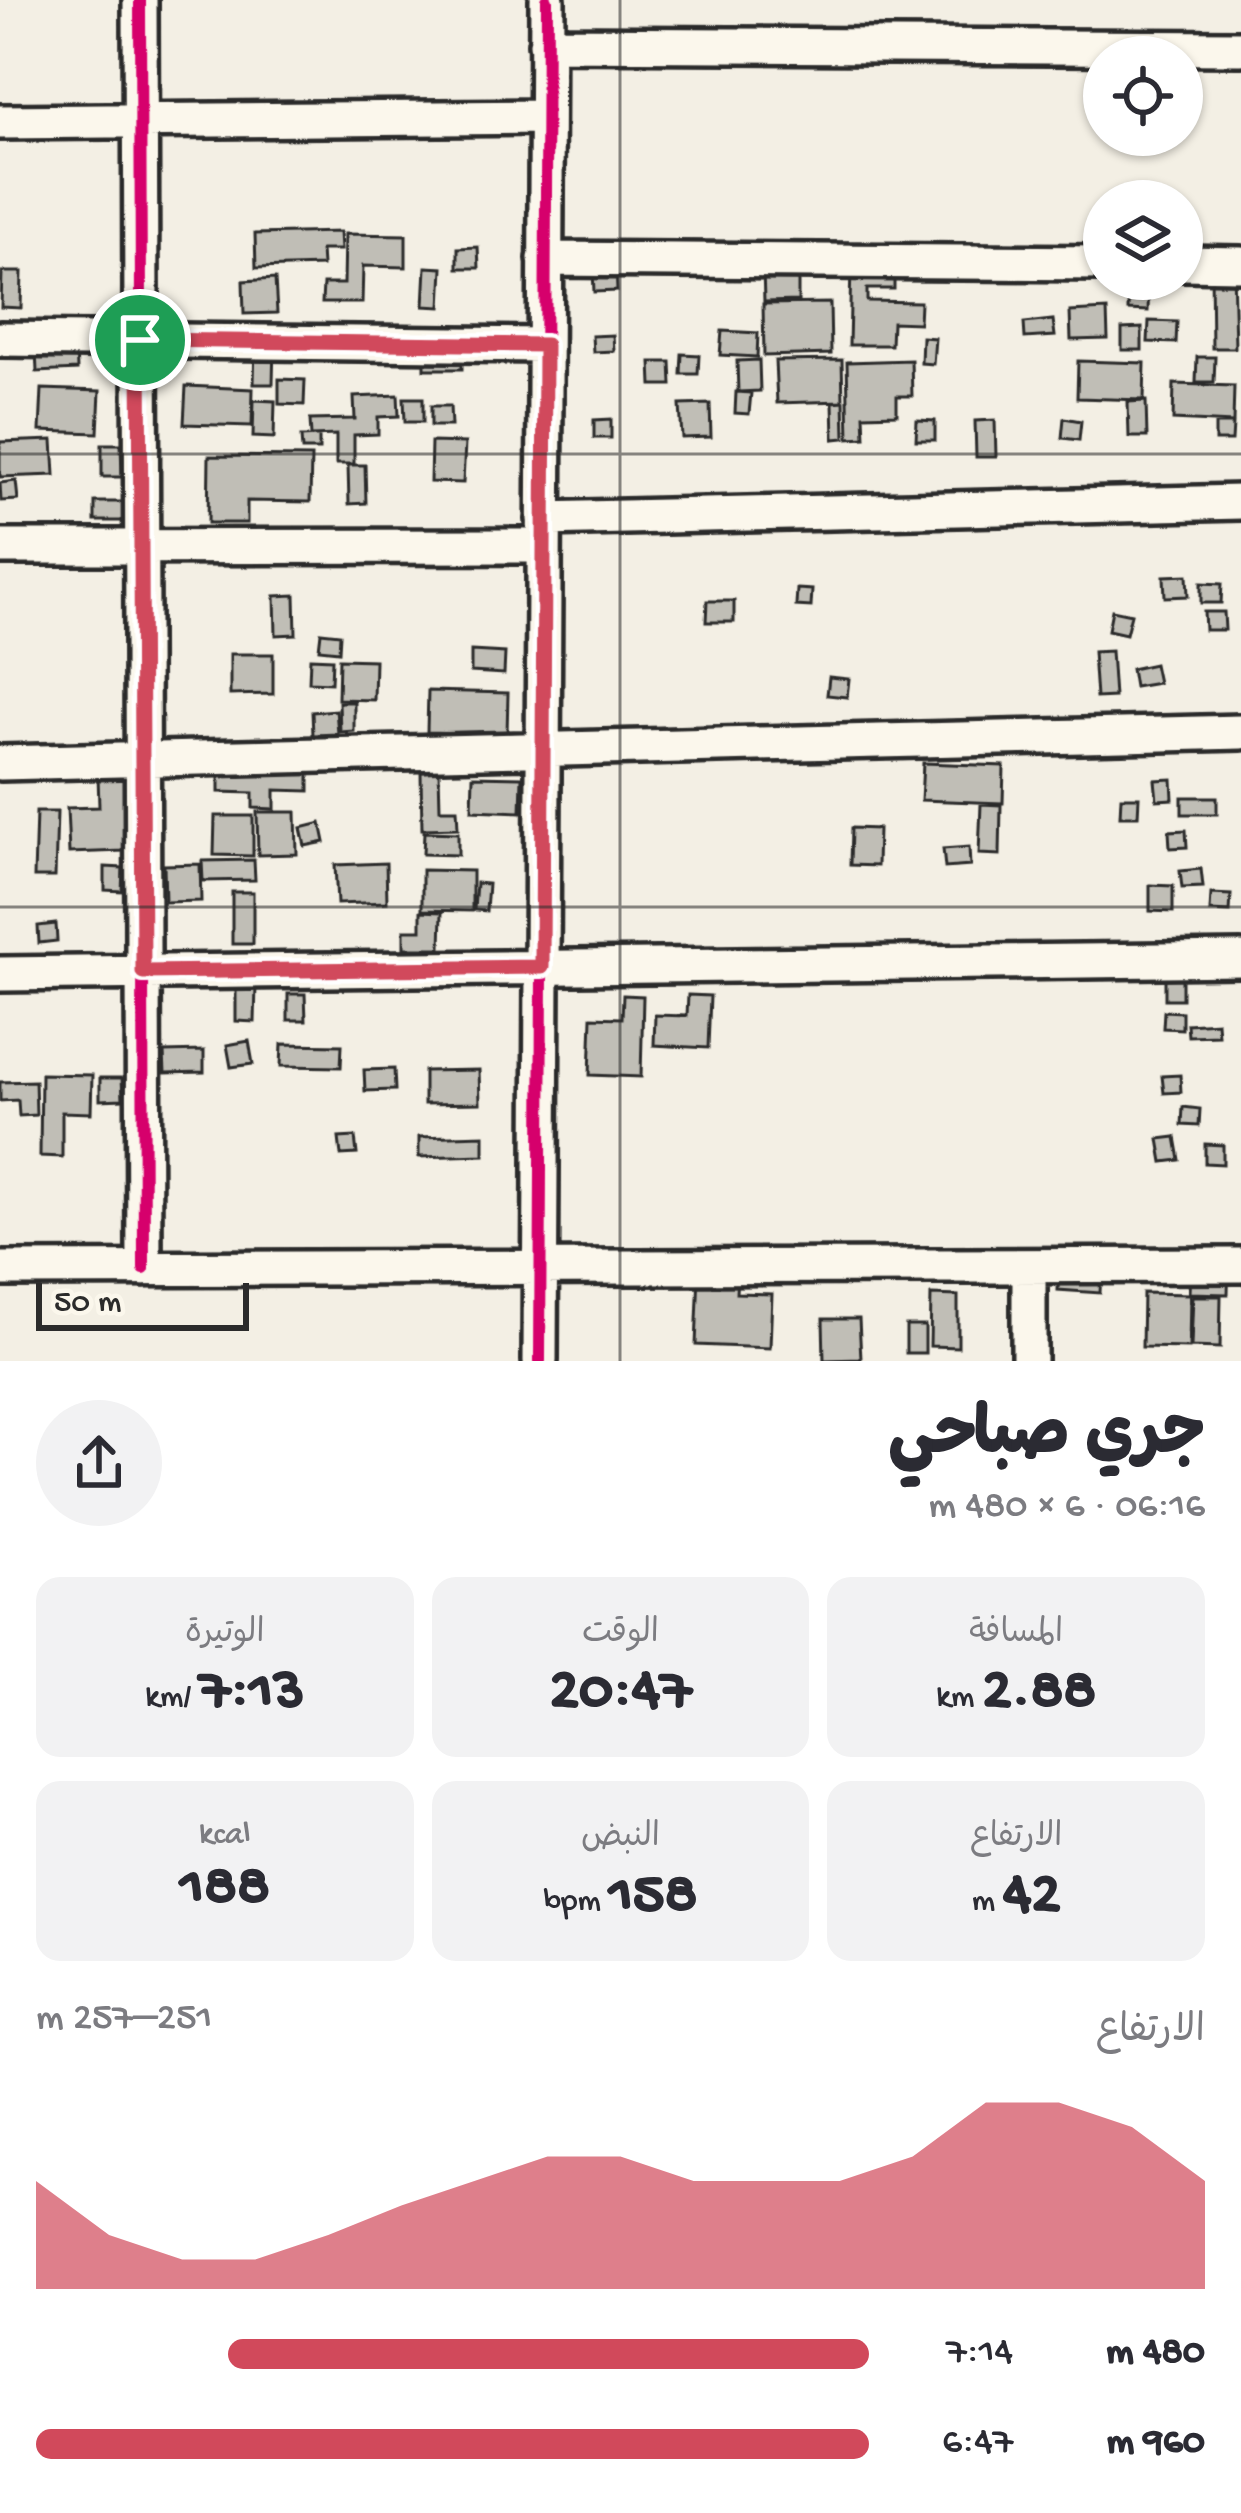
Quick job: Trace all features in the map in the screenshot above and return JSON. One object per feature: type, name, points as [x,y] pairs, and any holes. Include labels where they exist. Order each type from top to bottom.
[{"type":"street","points":[[140,0],[144,1269]]},
{"type":"street","points":[[540,1361],[547,0]]},
{"type":"street","points":[[546,44],[1241,48]]},
{"type":"street","points":[[0,122],[546,117]]},
{"type":"street","points":[[545,260],[1083,263]]},
{"type":"street","points":[[1203,263],[1241,263]]},
{"type":"street","points":[[0,339],[545,345]]},
{"type":"street","points":[[0,547],[141,547],[1241,502]]},
{"type":"street","points":[[0,763],[1241,732]]},
{"type":"street","points":[[0,974],[1241,959]]},
{"type":"street","points":[[0,1269],[1241,1265]]},
{"type":"street","points":[[1029,1266],[1029,1361]]},
{"type":"building","points":[[340,232],[341,250],[321,250],[322,266],[256,268],[255,234]]},
{"type":"building","points":[[345,234],[406,235],[406,267],[363,266],[362,303],[322,303],[323,284],[344,284]]},
{"type":"building","points":[[478,247],[479,268],[458,268],[458,248]]},
{"type":"building","points":[[426,267],[443,268],[441,307],[424,306]]},
{"type":"building","points":[[798,267],[798,301],[764,302],[763,268]]},
{"type":"building","points":[[851,267],[894,268],[894,289],[867,289],[867,301],[920,302],[919,323],[892,322],[891,345],[849,345]]},
{"type":"building","points":[[616,269],[617,291],[594,292],[593,270]]},
{"type":"building","points":[[1233,269],[1235,348],[1212,348],[1211,270]]},
{"type":"building","points":[[2,272],[22,272],[21,308],[1,307]]},
{"type":"building","points":[[275,279],[277,313],[244,314],[243,281]]},
{"type":"building","points":[[1128,300],[1148,300],[1148,311],[1128,310]]},
{"type":"building","points":[[830,303],[831,354],[764,356],[763,304]]},
{"type":"building","points":[[1107,310],[1108,339],[1071,340],[1070,312]]},
{"type":"building","points":[[1053,320],[1055,336],[1025,338],[1024,323]]},
{"type":"building","points":[[1149,321],[1177,322],[1176,343],[1148,342]]},
{"type":"building","points":[[1142,328],[1142,350],[1122,350],[1122,329]]},
{"type":"building","points":[[722,331],[758,333],[757,357],[720,355]]},
{"type":"building","points":[[613,335],[614,351],[593,352],[592,336]]},
{"type":"building","points":[[922,337],[935,338],[933,364],[921,363]]},
{"type":"building","points":[[255,344],[274,345],[273,384],[254,384]]},
{"type":"building","points":[[76,348],[77,370],[37,372],[36,350]]},
{"type":"building","points":[[425,350],[462,350],[462,369],[425,369]]},
{"type":"building","points":[[682,354],[699,355],[698,374],[681,374]]},
{"type":"building","points":[[1197,357],[1215,357],[1214,382],[1196,382]]},
{"type":"building","points":[[759,360],[760,391],[738,392],[737,361]]},
{"type":"building","points":[[842,360],[843,401],[777,403],[775,361]]},
{"type":"building","points":[[911,360],[912,396],[897,396],[897,414],[864,415],[865,437],[849,438],[847,362]]},
{"type":"building","points":[[1078,361],[1145,363],[1144,400],[1077,398]]},
{"type":"building","points":[[651,362],[671,362],[672,385],[652,385]]},
{"type":"building","points":[[279,379],[305,380],[304,405],[279,404]]},
{"type":"building","points":[[1174,384],[1234,386],[1233,423],[1173,420]]},
{"type":"building","points":[[186,386],[253,389],[252,426],[184,424]]},
{"type":"building","points":[[42,389],[100,391],[98,433],[40,431]]},
{"type":"building","points":[[736,392],[751,393],[749,414],[735,413]]},
{"type":"building","points":[[398,395],[399,416],[378,417],[378,434],[354,435],[354,464],[336,464],[336,435],[311,436],[310,420],[355,419],[354,397]]},
{"type":"building","points":[[404,398],[423,398],[423,422],[405,422]]},
{"type":"building","points":[[254,400],[275,401],[274,438],[253,437]]},
{"type":"building","points":[[844,401],[845,438],[834,439],[833,402]]},
{"type":"building","points":[[1146,401],[1147,437],[1129,437],[1128,402]]},
{"type":"building","points":[[710,404],[711,437],[682,438],[680,405]]},
{"type":"building","points":[[431,406],[450,406],[451,426],[431,426]]},
{"type":"building","points":[[1064,418],[1081,421],[1079,440],[1062,438]]},
{"type":"building","points":[[611,419],[611,438],[594,438],[594,420]]},
{"type":"building","points":[[917,420],[935,421],[935,440],[916,440]]},
{"type":"building","points":[[995,420],[996,457],[976,457],[975,421]]},
{"type":"building","points":[[1215,424],[1233,424],[1232,441],[1215,441]]},
{"type":"building","points":[[319,436],[319,450],[302,450],[301,437]]},
{"type":"building","points":[[53,440],[55,475],[0,477],[0,442]]},
{"type":"building","points":[[431,442],[465,443],[463,483],[430,482]]},
{"type":"building","points":[[102,444],[121,444],[122,477],[102,477]]},
{"type":"building","points":[[209,456],[311,457],[310,502],[247,501],[247,523],[208,523]]},
{"type":"building","points":[[348,465],[365,465],[366,503],[349,504]]},
{"type":"building","points":[[16,481],[18,500],[1,501],[0,483]]},
{"type":"building","points":[[95,502],[123,502],[123,521],[95,521]]},
{"type":"building","points":[[1187,575],[1188,596],[1165,597],[1164,576]]},
{"type":"building","points":[[1201,583],[1222,584],[1221,603],[1201,603]]},
{"type":"building","points":[[797,589],[812,590],[811,607],[796,606]]},
{"type":"building","points":[[295,595],[296,634],[276,635],[275,596]]},
{"type":"building","points":[[707,601],[734,601],[734,622],[706,622]]},
{"type":"building","points":[[1112,610],[1131,614],[1126,634],[1108,630]]},
{"type":"building","points":[[1204,612],[1224,612],[1225,630],[1205,630]]},
{"type":"building","points":[[321,632],[340,634],[339,651],[319,649]]},
{"type":"building","points":[[471,651],[505,653],[504,674],[471,672]]},
{"type":"building","points":[[1111,651],[1114,697],[1096,698],[1093,652]]},
{"type":"building","points":[[230,654],[273,654],[273,694],[230,695]]},
{"type":"building","points":[[310,658],[332,659],[331,683],[309,682]]},
{"type":"building","points":[[339,659],[375,660],[374,700],[338,699]]},
{"type":"building","points":[[1154,664],[1158,683],[1134,687],[1131,669]]},
{"type":"building","points":[[829,677],[849,679],[847,697],[827,695]]},
{"type":"building","points":[[428,691],[508,693],[507,734],[427,732]]},
{"type":"building","points":[[339,702],[354,702],[354,731],[340,732]]},
{"type":"building","points":[[336,710],[338,734],[313,735],[312,712]]},
{"type":"building","points":[[923,763],[1004,766],[1003,803],[921,800]]},
{"type":"building","points":[[439,771],[440,809],[457,809],[458,828],[422,829],[421,772]]},
{"type":"building","points":[[219,772],[309,774],[309,791],[275,790],[275,809],[253,808],[253,793],[219,792]]},
{"type":"building","points":[[124,774],[124,851],[69,853],[67,808],[99,807],[98,775]]},
{"type":"building","points":[[473,776],[522,777],[521,812],[472,810]]},
{"type":"building","points":[[1172,779],[1173,799],[1157,800],[1155,780]]},
{"type":"building","points":[[1121,797],[1139,797],[1138,816],[1120,816]]},
{"type":"building","points":[[1182,797],[1217,797],[1217,814],[1182,814]]},
{"type":"building","points":[[981,804],[1001,805],[1000,855],[979,854]]},
{"type":"building","points":[[36,812],[57,812],[55,877],[34,877]]},
{"type":"building","points":[[257,812],[296,812],[297,854],[258,855]]},
{"type":"building","points":[[215,816],[253,816],[253,856],[214,855]]},
{"type":"building","points":[[321,823],[325,842],[305,846],[301,828]]},
{"type":"building","points":[[851,828],[878,829],[877,866],[850,865]]},
{"type":"building","points":[[1186,830],[1187,847],[1170,848],[1169,831]]},
{"type":"building","points":[[424,832],[458,833],[458,855],[423,854]]},
{"type":"building","points":[[969,847],[970,866],[945,868],[943,849]]},
{"type":"building","points":[[254,860],[255,880],[203,881],[202,861]]},
{"type":"building","points":[[386,863],[387,902],[337,904],[335,865]]},
{"type":"building","points":[[200,864],[201,901],[165,902],[164,865]]},
{"type":"building","points":[[105,867],[123,868],[122,891],[105,890]]},
{"type":"building","points":[[1201,869],[1203,887],[1182,888],[1180,871]]},
{"type":"building","points":[[422,870],[472,871],[472,911],[422,910]]},
{"type":"building","points":[[476,883],[488,884],[486,911],[474,910]]},
{"type":"building","points":[[1150,885],[1173,886],[1173,912],[1150,911]]},
{"type":"building","points":[[232,892],[253,892],[253,944],[232,944]]},
{"type":"building","points":[[1211,894],[1231,895],[1230,912],[1210,911]]},
{"type":"building","points":[[421,911],[442,912],[441,948],[404,948],[404,930],[421,930]]},
{"type":"building","points":[[56,924],[57,941],[39,943],[38,926]]},
{"type":"building","points":[[1165,971],[1182,971],[1182,999],[1165,999]]},
{"type":"building","points":[[236,985],[256,985],[255,1022],[236,1021]]},
{"type":"building","points":[[288,994],[305,994],[306,1020],[288,1020]]},
{"type":"building","points":[[623,995],[643,996],[641,1077],[590,1075],[592,1017],[622,1018]]},
{"type":"building","points":[[688,995],[710,996],[708,1048],[654,1045],[655,1015],[687,1016]]},
{"type":"building","points":[[1164,1011],[1182,1012],[1182,1029],[1163,1028]]},
{"type":"building","points":[[1217,1022],[1218,1035],[1188,1036],[1187,1024]]},
{"type":"building","points":[[249,1041],[253,1064],[231,1067],[227,1045]]},
{"type":"building","points":[[282,1044],[342,1045],[341,1067],[281,1066]]},
{"type":"building","points":[[204,1051],[204,1072],[165,1073],[164,1052]]},
{"type":"building","points":[[394,1069],[395,1090],[365,1091],[364,1070]]},
{"type":"building","points":[[479,1070],[480,1103],[424,1104],[424,1071]]},
{"type":"building","points":[[41,1074],[92,1075],[91,1113],[62,1112],[62,1157],[40,1156]]},
{"type":"building","points":[[1180,1075],[1181,1092],[1164,1093],[1162,1076]]},
{"type":"building","points":[[100,1078],[122,1078],[123,1099],[100,1100]]},
{"type":"building","points":[[35,1081],[36,1115],[19,1116],[18,1100],[0,1101],[0,1082]]},
{"type":"building","points":[[1183,1107],[1200,1109],[1199,1126],[1182,1125]]},
{"type":"building","points":[[484,1135],[484,1155],[419,1157],[419,1137]]},
{"type":"building","points":[[355,1137],[357,1154],[341,1155],[339,1138]]},
{"type":"building","points":[[1176,1137],[1180,1160],[1163,1162],[1159,1139]]},
{"type":"building","points":[[1205,1144],[1223,1145],[1223,1164],[1205,1163]]},
{"type":"building","points":[[1229,1257],[1228,1294],[1189,1293],[1190,1270]]},
{"type":"building","points":[[1059,1268],[1101,1271],[1100,1293],[1058,1290]]},
{"type":"building","points":[[699,1274],[737,1276],[736,1293],[772,1294],[770,1348],[696,1345]]},
{"type":"building","points":[[1143,1293],[1190,1294],[1189,1348],[1142,1347]]},
{"type":"building","points":[[931,1295],[958,1296],[958,1347],[930,1346]]},
{"type":"building","points":[[1193,1296],[1221,1296],[1220,1348],[1191,1347]]},
{"type":"building","points":[[823,1319],[859,1319],[861,1359],[824,1360]]},
{"type":"building","points":[[906,1326],[925,1326],[925,1353],[906,1353]]},
{"type":"cycle path","points":[[140,0],[144,1269]]},
{"type":"cycle path","points":[[540,1361],[547,0]]},
{"type":"route","points":[[140,340],[545,345],[542,967],[143,972],[140,340]]}]
